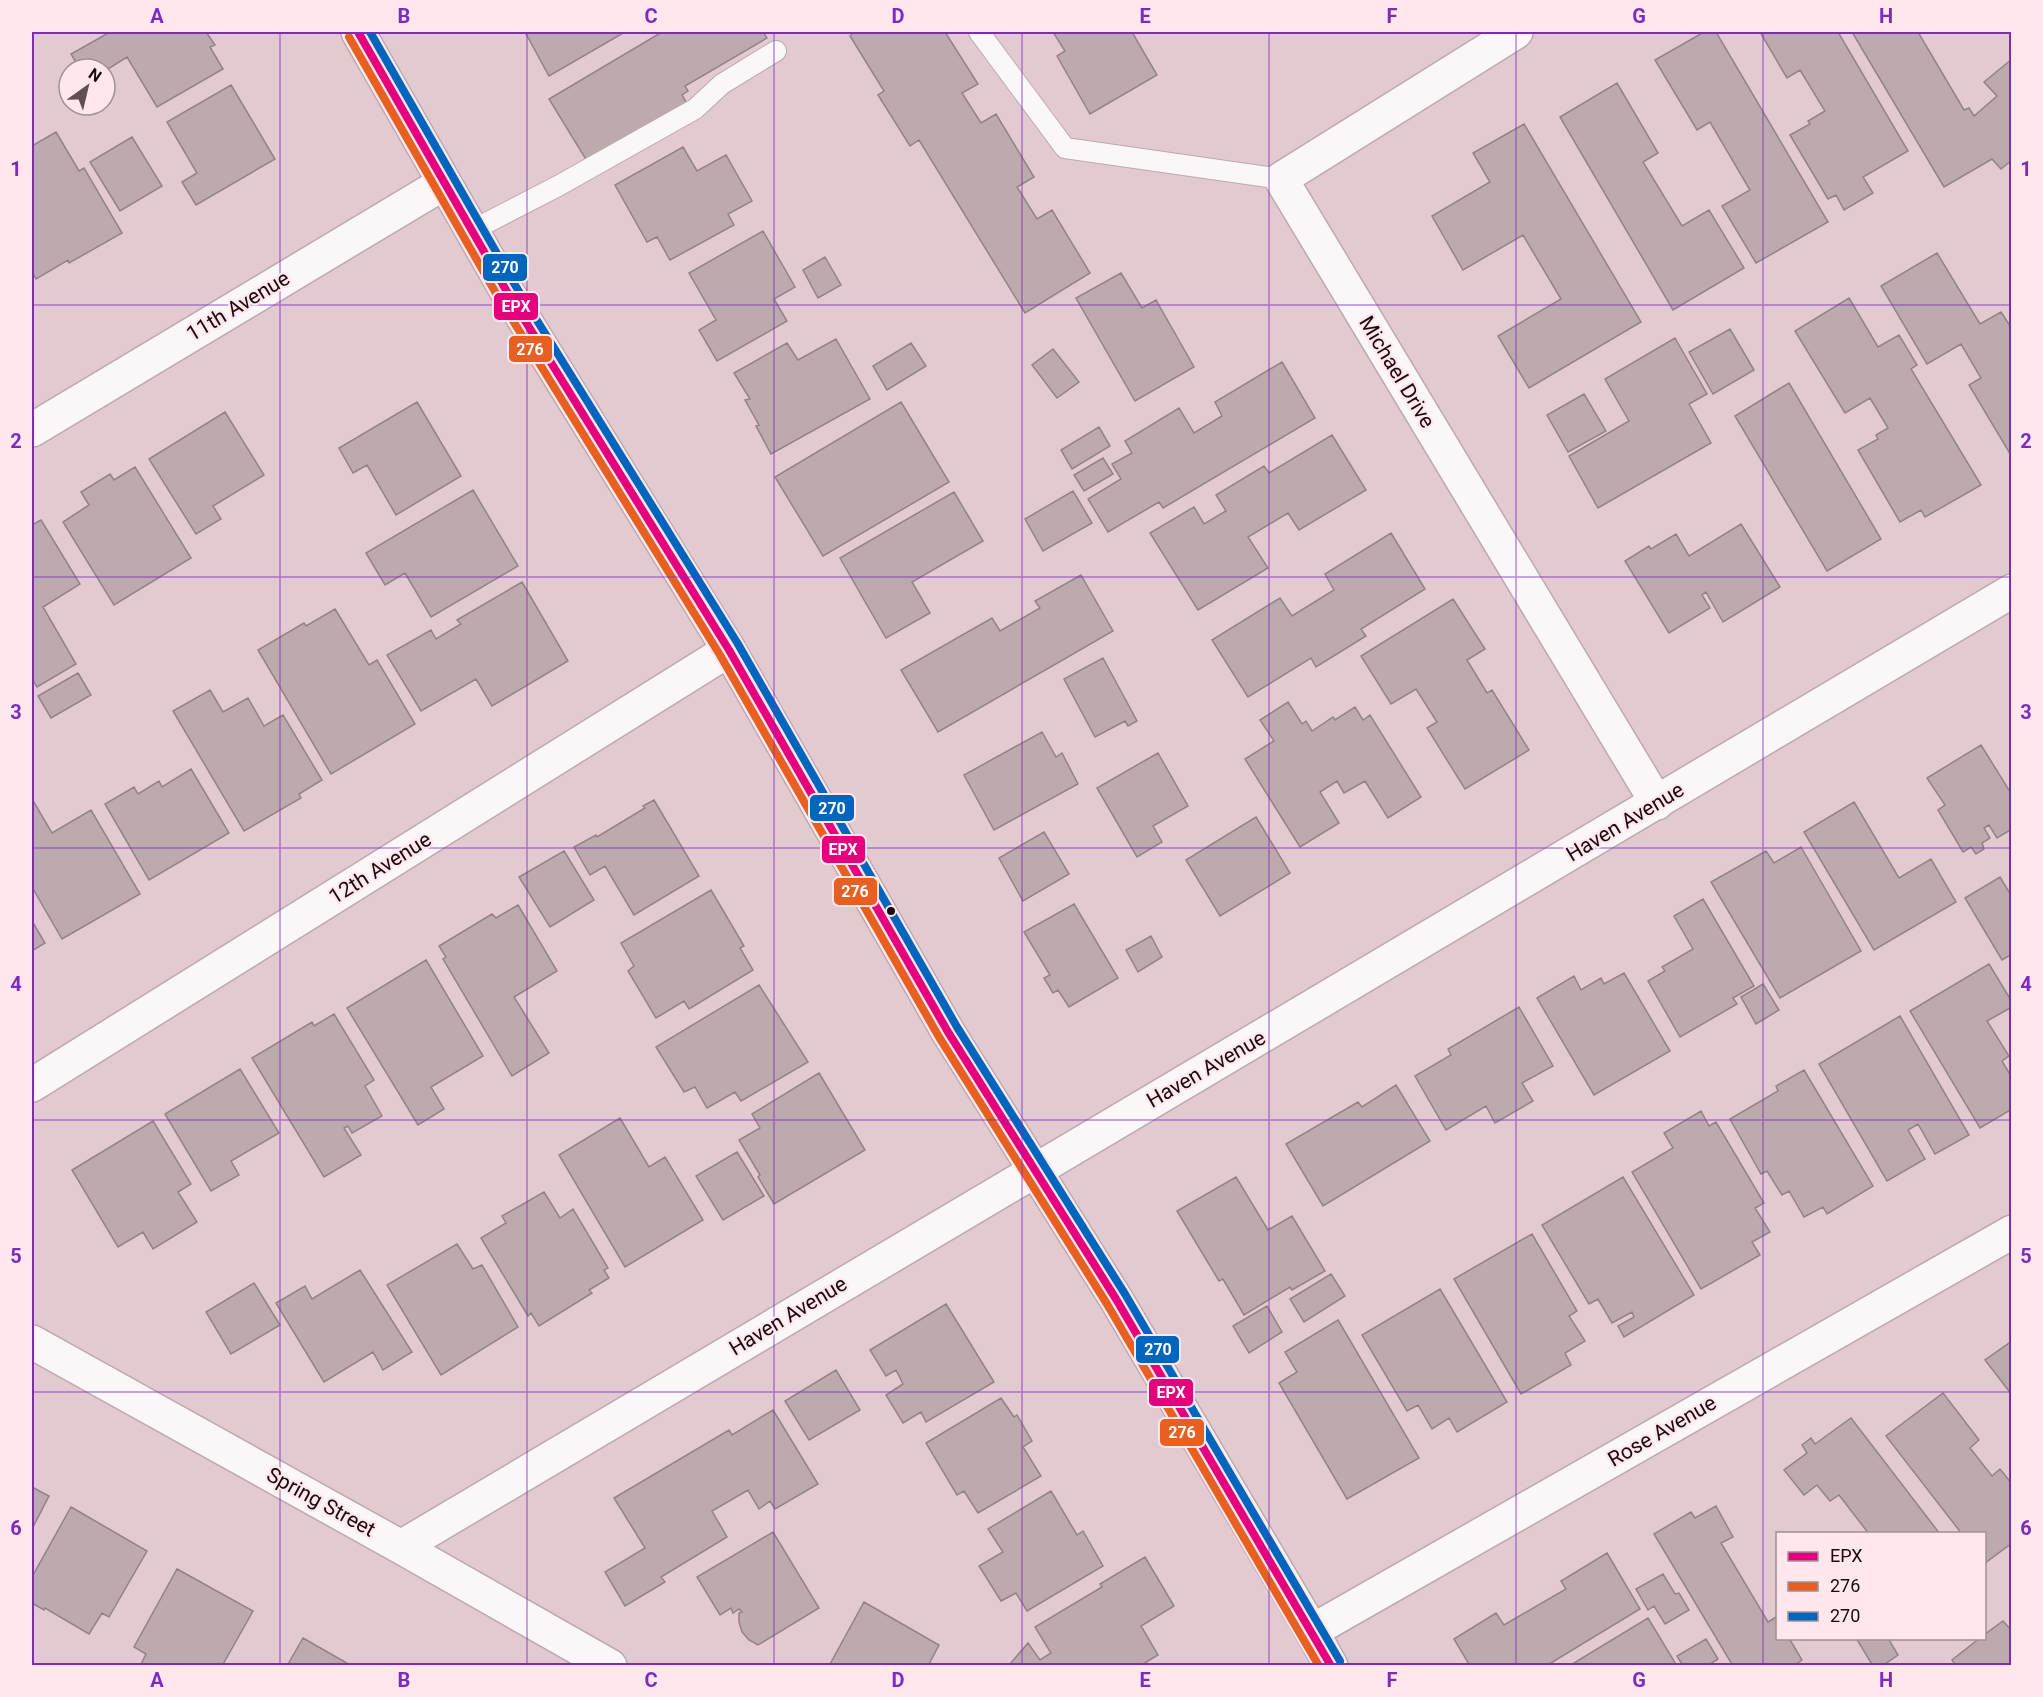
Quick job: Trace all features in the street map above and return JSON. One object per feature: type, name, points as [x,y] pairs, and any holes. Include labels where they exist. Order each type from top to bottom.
[{"type":"street","points":[[358,32],[512,300],[729,650],[948,1032],[1116,1299],[1331,1665]]},
{"type":"street","points":[[1281,179],[1516,32]]},
{"type":"street","name":"Michael Drive","points":[[1281,179],[1657,803]]},
{"type":"street","name":"11th Avenue","points":[[32,430],[444,183]]},
{"type":"street","name":"Haven Avenue","points":[[401,1547],[2012,591]]},
{"type":"street","name":"12th Avenue","points":[[32,1085],[729,650]]},
{"type":"street","name":"Rose Avenue","points":[[1312,1631],[2012,1232]]},
{"type":"street","name":"Spring Street","points":[[32,1342],[610,1665]]},
{"type":"lane","points":[[979,32],[1065,148],[1281,179]]},
{"type":"lane","points":[[471,231],[558,186],[695,109],[722,84],[776,51]]},
{"type":"building","points":[[110,32],[206,32],[215,45],[210,47],[223,69],[157,107],[127,57],[117,63],[117,57],[73,57],[71,54]]},
{"type":"building","points":[[525,32],[625,32],[549,76]]},
{"type":"building","points":[[662,32],[763,32],[767,38],[685,86],[688,91],[682,95],[689,107],[590,166],[549,99]]},
{"type":"building","points":[[854,32],[945,32],[978,84],[962,93],[981,123],[996,114],[1034,177],[1017,187],[1037,219],[1052,210],[1090,273],[1025,313],[919,140],[910,146],[878,95],[884,91],[850,36]]},
{"type":"building","points":[[1053,32],[1132,32],[1157,75],[1090,114],[1057,56],[1065,51]]},
{"type":"building","points":[[1704,32],[1716,32],[1828,222],[1756,263],[1722,206],[1750,190],[1710,122],[1697,130],[1655,60]]},
{"type":"building","points":[[1760,32],[1838,32],[1908,151],[1863,177],[1873,193],[1844,210],[1836,195],[1828,199],[1790,135],[1810,124],[1808,121],[1825,111],[1800,70],[1787,78]]},
{"type":"building","points":[[1852,32],[1918,32],[1964,110],[1969,108],[1974,116],[1997,96],[1984,82],[2012,59],[2012,160],[2001,169],[1992,159],[1944,187]]},
{"type":"building","points":[[1617,83],[1658,153],[1643,162],[1682,226],[1709,210],[1744,268],[1673,310],[1560,117]]},
{"type":"building","points":[[231,85],[275,159],[196,205],[182,182],[197,173],[167,122]]},
{"type":"building","points":[[1524,124],[1641,322],[1529,388],[1498,336],[1561,299],[1523,235],[1463,270],[1432,216],[1490,182],[1473,153]]},
{"type":"building","points":[[56,132],[79,171],[84,168],[122,233],[36,279],[32,271],[32,146]]},
{"type":"building","points":[[132,137],[162,186],[120,211],[90,162]]},
{"type":"building","points":[[683,147],[697,171],[726,155],[752,201],[728,214],[734,225],[670,260],[657,237],[647,242],[615,185]]},
{"type":"building","points":[[763,231],[795,287],[774,299],[787,321],[717,361],[699,330],[716,320],[689,273]]},
{"type":"building","points":[[1937,253],[1980,324],[2001,312],[2012,329],[2012,457],[1969,385],[1981,378],[1961,344],[1927,364],[1881,286]]},
{"type":"building","points":[[825,257],[841,285],[818,298],[803,270]]},
{"type":"building","points":[[1121,273],[1142,308],[1156,300],[1194,367],[1135,401],[1076,298]]},
{"type":"building","points":[[1849,298],[1878,347],[1899,335],[1917,365],[1911,369],[1981,485],[1925,517],[1921,510],[1900,522],[1858,450],[1878,439],[1876,435],[1888,428],[1870,398],[1845,413],[1795,331]]},
{"type":"building","points":[[1730,329],[1754,370],[1713,394],[1689,352]]},
{"type":"building","points":[[1675,338],[1707,394],[1689,404],[1711,443],[1598,508],[1569,456],[1629,421],[1605,379]]},
{"type":"building","points":[[836,339],[870,399],[771,454],[745,400],[750,399],[734,373],[787,343],[798,360]]},
{"type":"building","points":[[911,343],[926,366],[887,390],[873,366]]},
{"type":"building","points":[[1053,349],[1079,382],[1057,398],[1032,365]]},
{"type":"building","points":[[1282,362],[1315,418],[1163,508],[1159,502],[1108,532],[1088,499],[1121,479],[1112,464],[1132,453],[1125,441],[1179,408],[1194,433],[1222,416],[1215,402]]},
{"type":"building","points":[[1789,383],[1881,539],[1827,571],[1735,416]]},
{"type":"building","points":[[1584,394],[1606,431],[1568,452],[1547,415]]},
{"type":"building","points":[[417,402],[461,476],[396,515],[367,465],[353,473],[339,448]]},
{"type":"building","points":[[901,402],[949,482],[823,556],[775,477]]},
{"type":"building","points":[[225,412],[264,475],[213,506],[221,519],[196,534],[149,459]]},
{"type":"building","points":[[1099,427],[1110,446],[1072,469],[1061,450]]},
{"type":"building","points":[[1332,435],[1366,490],[1299,530],[1288,513],[1248,537],[1268,568],[1198,610],[1150,533],[1194,507],[1204,524],[1226,511],[1216,495],[1264,466],[1269,473]]},
{"type":"building","points":[[1103,458],[1113,474],[1084,491],[1074,475]]},
{"type":"building","points":[[135,467],[191,558],[114,605],[63,522],[89,505],[81,492],[110,474],[114,480]]},
{"type":"building","points":[[473,490],[518,566],[431,617],[405,573],[385,585],[366,553]]},
{"type":"building","points":[[1073,491],[1092,523],[1043,551],[1025,519]]},
{"type":"building","points":[[954,492],[983,541],[912,582],[930,613],[886,638],[840,558]]},
{"type":"building","points":[[41,520],[80,584],[43,607],[76,664],[37,687],[32,679],[32,525]]},
{"type":"building","points":[[1741,524],[1780,587],[1723,622],[1706,592],[1702,595],[1710,608],[1669,633],[1625,561],[1649,546],[1651,549],[1676,534],[1689,556]]},
{"type":"building","points":[[1391,533],[1425,589],[1361,629],[1366,636],[1316,667],[1311,658],[1248,697],[1212,640],[1280,598],[1292,616],[1334,590],[1325,574]]},
{"type":"building","points":[[1081,575],[1113,631],[938,732],[901,670],[992,618],[1000,631],[1040,608],[1035,601]]},
{"type":"building","points":[[522,582],[568,661],[492,706],[476,679],[421,711],[387,655],[431,630],[436,639],[461,624],[457,620]]},
{"type":"building","points":[[1453,599],[1485,649],[1467,660],[1487,693],[1492,690],[1529,750],[1465,789],[1427,728],[1437,722],[1416,689],[1391,704],[1361,656]]},
{"type":"building","points":[[335,609],[369,665],[377,660],[415,724],[331,774],[258,650],[304,623],[306,626]]},
{"type":"building","points":[[1103,658],[1137,721],[1128,726],[1125,721],[1095,737],[1064,679]]},
{"type":"building","points":[[78,673],[91,695],[51,718],[38,696]]},
{"type":"building","points":[[210,690],[223,712],[248,698],[264,726],[283,715],[322,780],[299,794],[301,798],[244,831],[173,711]]},
{"type":"building","points":[[1288,702],[1302,724],[1306,721],[1312,731],[1333,717],[1335,720],[1355,707],[1363,720],[1370,715],[1421,797],[1388,818],[1365,781],[1344,793],[1337,781],[1320,792],[1339,823],[1300,847],[1245,759],[1274,741],[1260,720]]},
{"type":"building","points":[[1042,732],[1056,757],[1062,753],[1078,784],[994,830],[964,775]]},
{"type":"building","points":[[1981,745],[2012,795],[2012,829],[1997,838],[1989,825],[1984,828],[1990,838],[1982,843],[1984,849],[1976,854],[1971,847],[1963,852],[1938,810],[1945,805],[1927,778]]},
{"type":"building","points":[[1158,753],[1188,806],[1153,826],[1162,842],[1137,857],[1097,788]]},
{"type":"building","points":[[191,769],[229,833],[149,880],[105,804],[134,787],[138,794],[159,781],[162,787]]},
{"type":"building","points":[[32,799],[52,833],[91,810],[140,894],[62,939],[32,887]]},
{"type":"building","points":[[654,800],[699,876],[634,915],[605,866],[590,875],[574,847],[596,835],[597,837],[645,808],[643,806]]},
{"type":"building","points":[[1854,802],[1899,878],[1931,859],[1956,902],[1874,950],[1804,832]]},
{"type":"building","points":[[1256,817],[1290,873],[1220,916],[1186,860]]},
{"type":"building","points":[[1044,832],[1069,874],[1023,901],[999,858]]},
{"type":"building","points":[[1801,847],[1861,951],[1780,998],[1711,882],[1766,851],[1774,863]]},
{"type":"building","points":[[564,851],[594,900],[550,927],[519,877]]},
{"type":"building","points":[[2000,877],[2012,897],[2012,954],[2002,960],[1965,898]]},
{"type":"building","points":[[711,890],[744,946],[740,948],[753,970],[689,1009],[684,1001],[656,1018],[628,971],[634,966],[621,943]]},
{"type":"building","points":[[1703,899],[1754,986],[1733,998],[1737,1004],[1680,1037],[1648,981],[1665,971],[1662,967],[1693,949],[1674,916]]},
{"type":"building","points":[[1074,904],[1118,978],[1069,1007],[1058,990],[1053,993],[1044,978],[1050,975],[1024,932]]},
{"type":"building","points":[[518,905],[557,971],[514,997],[549,1053],[512,1076],[443,959],[446,957],[439,946],[492,914],[496,918]]},
{"type":"building","points":[[32,921],[45,943],[32,951]]},
{"type":"building","points":[[1151,936],[1162,957],[1138,972],[1126,950]]},
{"type":"building","points":[[426,960],[483,1056],[431,1087],[444,1109],[418,1125],[347,1008]]},
{"type":"building","points":[[1989,964],[2012,1002],[2012,1007],[1987,1021],[2009,1056],[2002,1061],[2012,1078],[2012,1109],[1980,1128],[1910,1011]]},
{"type":"building","points":[[1624,973],[1670,1051],[1594,1095],[1537,998],[1574,976],[1581,990],[1601,978],[1604,984]]},
{"type":"building","points":[[1763,984],[1779,1010],[1756,1024],[1741,997]]},
{"type":"building","points":[[759,985],[808,1062],[741,1101],[735,1092],[707,1108],[695,1087],[684,1092],[656,1047]]},
{"type":"building","points":[[1519,1007],[1553,1066],[1522,1083],[1533,1101],[1495,1123],[1486,1106],[1446,1130],[1415,1076],[1451,1055],[1448,1049]]},
{"type":"building","points":[[334,1014],[374,1080],[365,1086],[382,1116],[352,1133],[348,1126],[344,1128],[361,1155],[324,1177],[252,1058],[312,1022],[314,1026]]},
{"type":"building","points":[[1900,1016],[1969,1135],[1935,1154],[1918,1124],[1908,1130],[1925,1159],[1887,1181],[1819,1064]]},
{"type":"building","points":[[240,1069],[279,1133],[231,1161],[239,1175],[211,1191],[165,1114]]},
{"type":"building","points":[[1804,1070],[1873,1186],[1827,1214],[1823,1207],[1804,1217],[1789,1191],[1782,1195],[1767,1171],[1761,1174],[1730,1119],[1778,1091],[1776,1086]]},
{"type":"building","points":[[819,1073],[865,1150],[774,1204],[739,1140],[760,1128],[752,1114]]},
{"type":"building","points":[[1396,1085],[1430,1141],[1323,1206],[1286,1144],[1358,1102],[1362,1107]]},
{"type":"building","points":[[1701,1111],[1709,1126],[1716,1122],[1764,1203],[1755,1208],[1770,1232],[1752,1242],[1760,1255],[1701,1289],[1632,1172],[1673,1148],[1664,1133]]},
{"type":"building","points":[[620,1118],[649,1167],[665,1157],[703,1220],[625,1267],[559,1155]]},
{"type":"building","points":[[153,1121],[191,1184],[178,1192],[197,1222],[153,1249],[143,1232],[118,1247],[72,1170]]},
{"type":"building","points":[[737,1152],[764,1196],[723,1220],[696,1176]]},
{"type":"building","points":[[1236,1177],[1268,1230],[1292,1216],[1325,1271],[1292,1290],[1290,1287],[1244,1315],[1223,1279],[1219,1281],[1177,1211]]},
{"type":"building","points":[[1623,1177],[1694,1295],[1624,1337],[1618,1326],[1634,1317],[1632,1312],[1612,1323],[1598,1299],[1589,1304],[1542,1225]]},
{"type":"building","points":[[544,1192],[560,1218],[573,1209],[608,1268],[604,1270],[609,1278],[589,1290],[592,1293],[539,1326],[531,1313],[528,1316],[481,1238],[506,1223],[502,1216]]},
{"type":"building","points":[[1532,1234],[1577,1311],[1569,1316],[1585,1341],[1565,1353],[1571,1365],[1521,1394],[1454,1279]]},
{"type":"building","points":[[457,1244],[473,1269],[482,1265],[518,1327],[441,1375],[387,1285]]},
{"type":"building","points":[[360,1270],[412,1352],[383,1370],[373,1352],[324,1382],[276,1303],[305,1286],[312,1299]]},
{"type":"building","points":[[1331,1274],[1345,1296],[1304,1322],[1290,1299]]},
{"type":"building","points":[[254,1283],[280,1325],[231,1354],[206,1312]]},
{"type":"building","points":[[1440,1289],[1507,1402],[1457,1432],[1449,1418],[1432,1429],[1418,1405],[1407,1411],[1362,1335]]},
{"type":"building","points":[[946,1304],[994,1382],[926,1422],[921,1412],[903,1423],[886,1395],[903,1384],[896,1370],[886,1376],[870,1350]]},
{"type":"building","points":[[1267,1306],[1282,1332],[1249,1353],[1233,1326]]},
{"type":"building","points":[[1338,1320],[1419,1458],[1347,1499],[1279,1383],[1297,1372],[1285,1352]]},
{"type":"building","points":[[2012,1341],[2012,1395],[1985,1360]]},
{"type":"building","points":[[836,1370],[860,1410],[809,1440],[785,1401]]},
{"type":"building","points":[[1943,1393],[1979,1440],[1970,1448],[1992,1476],[2000,1469],[2012,1484],[2012,1543],[1986,1562],[1986,1532],[1960,1532],[1886,1436]]},
{"type":"building","points":[[1001,1398],[1014,1417],[1017,1415],[1032,1441],[1023,1447],[1041,1476],[978,1513],[964,1491],[957,1495],[926,1443]]},
{"type":"building","points":[[773,1410],[818,1484],[775,1509],[770,1501],[759,1509],[748,1490],[712,1511],[727,1537],[661,1577],[665,1582],[625,1606],[605,1572],[645,1548],[614,1498],[729,1430],[732,1435]]},
{"type":"building","points":[[1851,1418],[1938,1532],[1867,1532],[1839,1495],[1830,1501],[1817,1485],[1804,1495],[1784,1470],[1807,1453],[1802,1445],[1811,1438],[1815,1444]]},
{"type":"building","points":[[32,1487],[49,1496],[32,1529]]},
{"type":"building","points":[[1051,1491],[1077,1535],[1083,1531],[1103,1566],[1027,1611],[1016,1593],[1001,1601],[979,1566],[1003,1552],[988,1529]]},
{"type":"building","points":[[1716,1506],[1733,1537],[1721,1543],[1768,1622],[1776,1617],[1776,1640],[1790,1640],[1802,1660],[1793,1666],[1733,1666],[1654,1534],[1691,1512],[1695,1518]]},
{"type":"building","points":[[71,1507],[147,1551],[109,1617],[102,1613],[89,1634],[45,1608],[44,1610],[32,1603],[32,1577]]},
{"type":"building","points":[[773,1532],[819,1608],[758,1645],[742,1632],[739,1613],[742,1612],[739,1609],[733,1613],[731,1608],[720,1615],[697,1577]]},
{"type":"building","points":[[1607,1553],[1640,1609],[1546,1666],[1470,1666],[1454,1639],[1496,1613],[1504,1625],[1566,1589],[1561,1581]]},
{"type":"building","points":[[1145,1557],[1174,1606],[1141,1626],[1158,1655],[1140,1666],[1012,1666],[1010,1664],[1028,1643],[1040,1660],[1051,1653],[1035,1627],[1102,1587],[1100,1584]]},
{"type":"building","points":[[177,1569],[253,1611],[222,1666],[140,1666],[146,1654],[134,1647]]},
{"type":"building","points":[[1663,1574],[1675,1594],[1679,1593],[1689,1610],[1665,1624],[1654,1606],[1648,1610],[1636,1589]]},
{"type":"building","points":[[864,1602],[939,1645],[928,1666],[829,1666]]},
{"type":"building","points":[[1648,1618],[1677,1666],[1569,1666]]},
{"type":"building","points":[[2003,1621],[2012,1631],[2012,1666],[1956,1666],[1952,1660],[1977,1640],[1986,1640],[1986,1634]]},
{"type":"building","points":[[303,1638],[352,1666],[287,1666]]},
{"type":"building","points":[[1706,1639],[1718,1659],[1707,1666],[1683,1666],[1677,1656]]},
{"type":"building","points":[[1857,1640],[1889,1640],[1898,1655],[1882,1666],[1873,1666]]},
{"type":"transit line","name":"EPX","points":[[358,32],[506,290],[729,650],[948,1032],[1116,1299],[1331,1666]]},
{"type":"transit line","name":"270","points":[[370,32],[515,285],[738,644],[957,1027],[1125,1294],[1340,1661]]},
{"type":"transit line","name":"276","points":[[349,37],[497,295],[720,655],[939,1037],[1107,1304],[1319,1666]]}]
